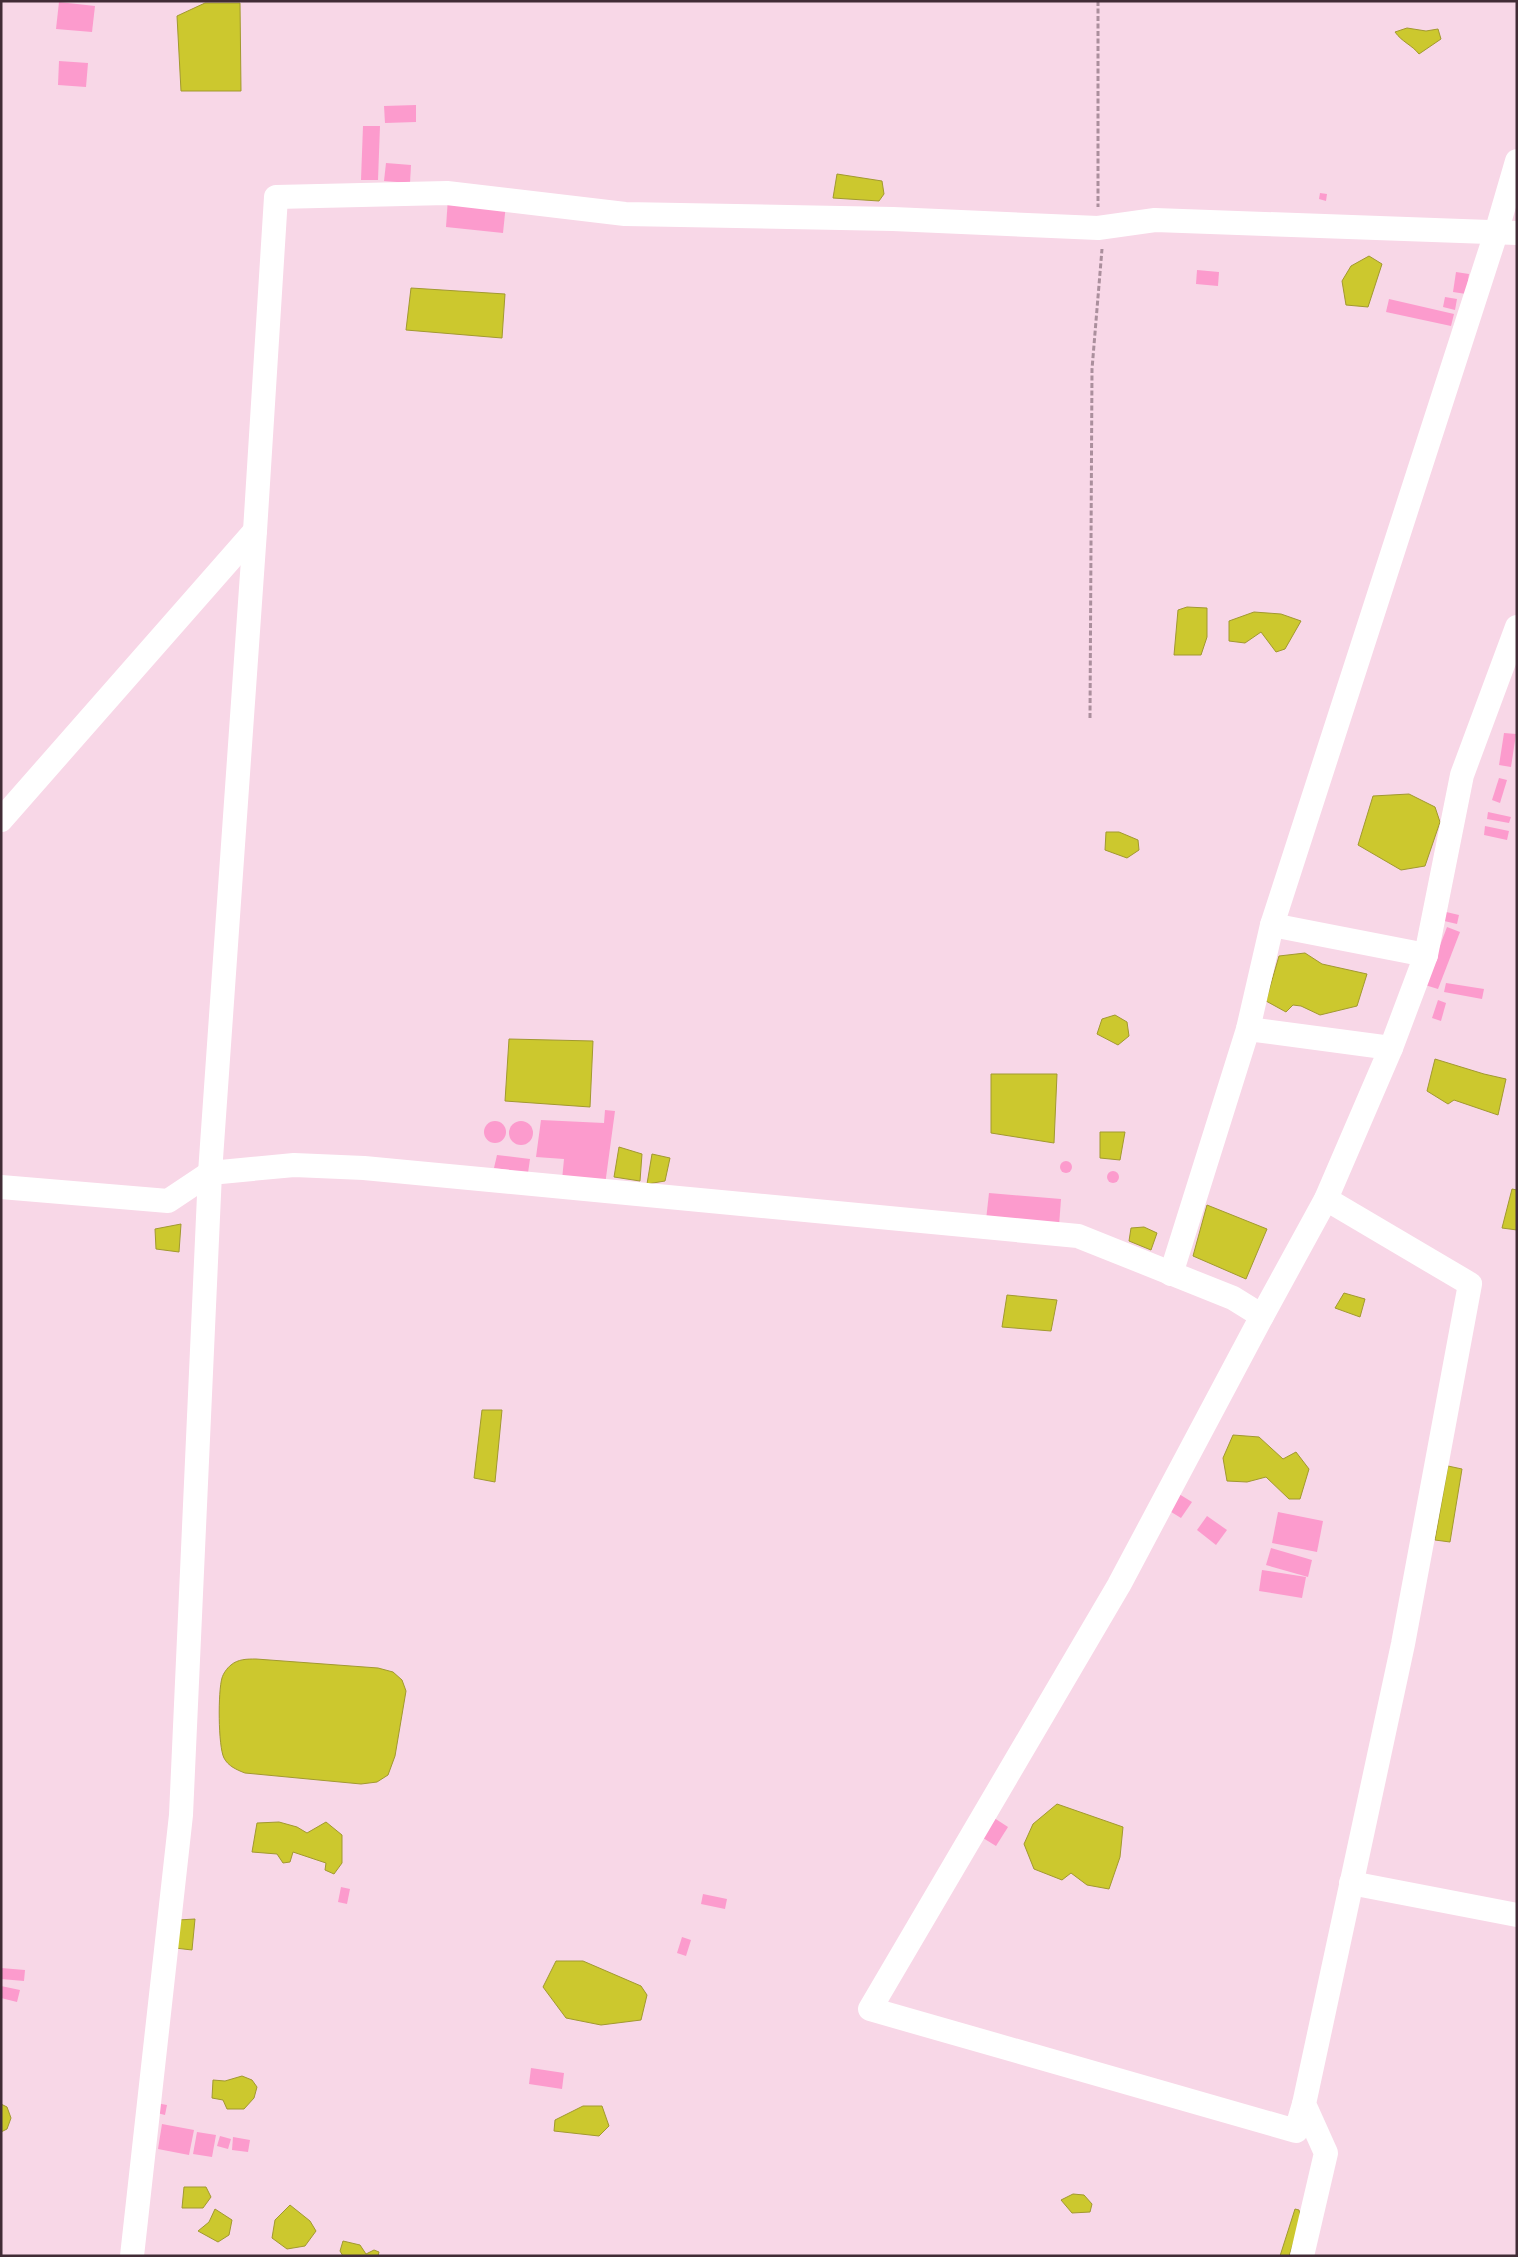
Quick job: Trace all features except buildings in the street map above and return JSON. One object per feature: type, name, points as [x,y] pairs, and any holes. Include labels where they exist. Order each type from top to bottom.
[{"type":"street","points":[[1171,1274],[1248,1030],[1272,926],[1506,233],[1517,161]]},
{"type":"street","points":[[132,2256],[181,1815],[210,1173],[255,531],[276,197],[447,193],[626,214],[893,219],[1098,228],[1155,220],[1506,233]]},
{"type":"street","points":[[1,820],[255,531]]},
{"type":"street","points":[[1326,1199],[1470,1284],[1403,1644],[1304,2104],[1296,2131],[870,2009],[1119,1585],[1326,1199],[1392,1048],[1426,955],[1462,775],[1517,627]]},
{"type":"street","points":[[1272,926],[1426,955]]},
{"type":"street","points":[[1248,1030],[1392,1048]]},
{"type":"street","points":[[1,1187],[168,1202],[210,1173],[294,1165],[364,1168],[1078,1236],[1233,1298],[1262,1316]]},
{"type":"street","points":[[1352,1883],[1517,1915]]},
{"type":"street","points":[[1302,2256],[1326,2153],[1304,2104]]},
{"type":"path","points":[[1090,718],[1092,369],[1103,234],[1098,228],[1098,1]]},
{"type":"shaded area","points":[[205,3],[240,3],[241,91],[181,91],[177,16]]},
{"type":"shaded area","points":[[1407,28],[1426,31],[1438,29],[1441,39],[1419,54],[1395,32]]},
{"type":"shaded area","points":[[837,174],[882,181],[884,194],[879,201],[833,198]]},
{"type":"shaded area","points":[[1369,256],[1382,264],[1368,307],[1346,305],[1342,281],[1351,266]]},
{"type":"shaded area","points":[[411,288],[505,294],[502,338],[406,330]]},
{"type":"shaded area","points":[[1187,607],[1207,608],[1207,637],[1201,655],[1174,655],[1178,610]]},
{"type":"shaded area","points":[[1254,612],[1281,614],[1301,621],[1285,649],[1276,652],[1261,632],[1245,643],[1229,641],[1229,621]]},
{"type":"shaded area","points":[[1409,794],[1435,807],[1440,822],[1425,866],[1401,870],[1358,845],[1373,796]]},
{"type":"shaded area","points":[[1106,832],[1119,832],[1138,840],[1139,850],[1127,858],[1105,850]]},
{"type":"shaded area","points":[[1305,953],[1322,964],[1367,974],[1357,1006],[1320,1015],[1301,1006],[1293,1005],[1286,1012],[1266,1001],[1279,956]]},
{"type":"shaded area","points":[[1115,1015],[1127,1022],[1129,1036],[1118,1045],[1097,1034],[1102,1019]]},
{"type":"shaded area","points":[[509,1039],[593,1041],[590,1107],[505,1101]]},
{"type":"shaded area","points":[[1435,1059],[1506,1079],[1498,1115],[1454,1100],[1448,1104],[1427,1091]]},
{"type":"shaded area","points":[[991,1074],[1057,1074],[1054,1143],[991,1133]]},
{"type":"shaded area","points":[[1100,1132],[1125,1132],[1120,1160],[1100,1158]]},
{"type":"shaded area","points":[[619,1147],[642,1154],[640,1181],[614,1177]]},
{"type":"shaded area","points":[[652,1154],[670,1158],[665,1181],[647,1184]]},
{"type":"shaded area","points":[[1512,1189],[1517,1190],[1517,1230],[1502,1228]]},
{"type":"shaded area","points":[[1207,1205],[1267,1229],[1246,1279],[1193,1256]]},
{"type":"shaded area","points":[[181,1224],[179,1252],[156,1249],[155,1229]]},
{"type":"shaded area","points":[[1144,1227],[1157,1233],[1151,1250],[1129,1241],[1131,1228]]},
{"type":"shaded area","points":[[1344,1293],[1365,1299],[1360,1317],[1335,1308]]},
{"type":"shaded area","points":[[1007,1295],[1057,1300],[1051,1331],[1002,1327]]},
{"type":"shaded area","points":[[482,1410],[502,1410],[495,1482],[474,1478]]},
{"type":"shaded area","points":[[1233,1435],[1259,1437],[1283,1459],[1296,1452],[1309,1469],[1300,1499],[1289,1499],[1266,1477],[1247,1482],[1227,1481],[1223,1458]]},
{"type":"shaded area","points":[[1448,1466],[1462,1469],[1450,1542],[1435,1540]]},
{"type":"shaded area","points":[[256,1659],[378,1668],[393,1672],[402,1680],[406,1691],[395,1756],[388,1775],[377,1782],[361,1784],[245,1773],[230,1765],[224,1758],[221,1742],[219,1706],[222,1678],[227,1669],[234,1663]]},
{"type":"shaded area","points":[[1057,1804],[1123,1827],[1120,1857],[1109,1889],[1087,1885],[1071,1873],[1062,1880],[1034,1869],[1024,1844],[1033,1824]]},
{"type":"shaded area","points":[[279,1822],[297,1827],[307,1833],[326,1822],[342,1835],[342,1863],[334,1874],[325,1870],[326,1863],[293,1852],[290,1862],[283,1863],[277,1854],[252,1852],[257,1823]]},
{"type":"shaded area","points":[[195,1919],[192,1950],[175,1948],[178,1920]]},
{"type":"shaded area","points":[[556,1961],[583,1961],[641,1986],[647,1995],[641,2020],[601,2025],[566,2018],[543,1987]]},
{"type":"shaded area","points":[[242,2076],[252,2080],[257,2087],[254,2098],[244,2109],[227,2109],[223,2100],[212,2098],[213,2080],[225,2081]]},
{"type":"shaded area","points":[[1,2104],[7,2107],[11,2118],[7,2129],[1,2132]]},
{"type":"shaded area","points":[[583,2106],[602,2106],[609,2126],[599,2136],[554,2131],[555,2120]]},
{"type":"shaded area","points":[[184,2187],[206,2187],[211,2197],[203,2208],[182,2208]]},
{"type":"shaded area","points":[[1073,2194],[1084,2195],[1092,2204],[1090,2212],[1072,2213],[1061,2200]]},
{"type":"shaded area","points":[[290,2205],[310,2221],[316,2231],[305,2246],[287,2249],[272,2238],[275,2220]]},
{"type":"shaded area","points":[[215,2209],[232,2220],[229,2235],[218,2242],[198,2231],[209,2222]]},
{"type":"shaded area","points":[[1295,2209],[1299,2210],[1301,2219],[1289,2256],[1280,2256]]},
{"type":"shaded area","points":[[343,2241],[360,2245],[366,2254],[374,2250],[379,2252],[378,2256],[343,2256],[340,2251]]}]
